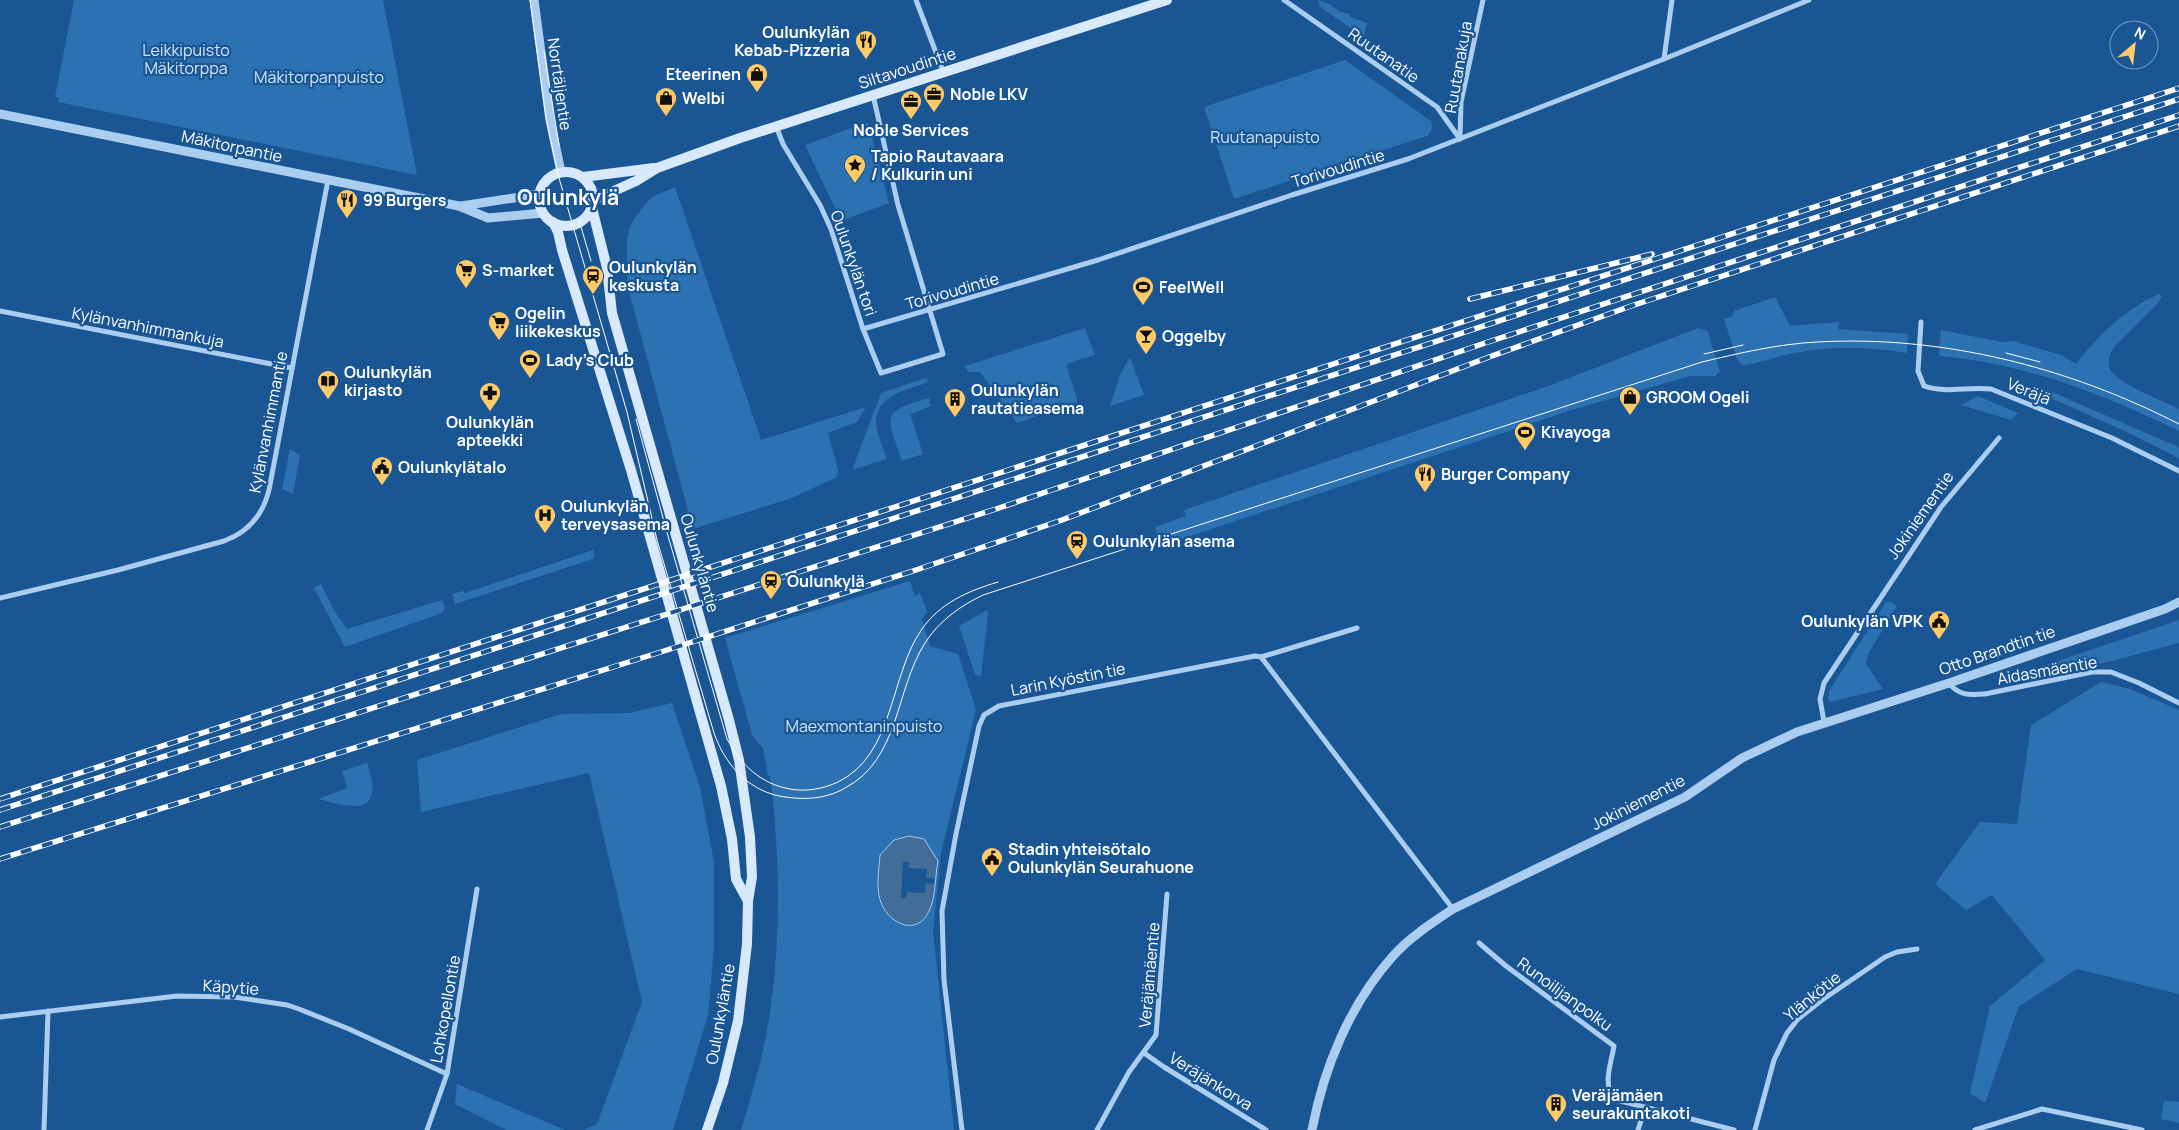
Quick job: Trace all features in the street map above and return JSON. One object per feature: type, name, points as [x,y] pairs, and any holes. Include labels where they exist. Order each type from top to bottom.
[{"type":"main road","name":"Siltavoudintie","points":[[593,204],[658,168],[776,126],[1167,0]]},
{"type":"main road","name":"Siltavoudintie","points":[[583,177],[636,169],[658,168]]},
{"type":"main road","points":[[561,172],[571,172],[583,177],[591,187],[593,204],[583,220],[576,224],[560,225],[553,222],[543,213],[539,200],[540,194],[549,178],[561,172]]},
{"type":"main road","name":"Oulunkyläntie","points":[[593,204],[607,268],[612,313],[739,760],[752,859],[752,877],[748,901],[746,944],[738,1021],[723,1083],[707,1130]]},
{"type":"main road","points":[[553,222],[558,232],[631,470],[721,786],[732,839],[736,879],[748,901]]},
{"type":"street","name":"Norrtäljentie","points":[[534,0],[550,120],[561,172]]},
{"type":"street","points":[[916,0],[943,71]]},
{"type":"street","name":"Ruutanatie","points":[[1284,0],[1437,107],[1460,139]]},
{"type":"street","name":"Ruutanakuja","points":[[1460,139],[1462,102],[1483,0]]},
{"type":"street","points":[[1664,59],[1672,0]]},
{"type":"street","name":"Torivoudintie","points":[[864,330],[1098,260],[1292,195],[1408,159],[1809,0]]},
{"type":"street","points":[[872,94],[898,205],[931,310]]},
{"type":"street","name":"Mäkitorpantie","points":[[0,114],[459,206],[488,218],[543,213]]},
{"type":"street","name":"Oulunkylän tori","points":[[776,126],[783,144],[820,205],[831,229],[864,330],[881,373],[943,354],[931,310]]},
{"type":"street","name":"Kylänvanhimmantie","points":[[0,598],[118,570],[224,541],[237,536],[257,518],[267,497],[328,180]]},
{"type":"street","name":"Mäkitorpantie","points":[[459,206],[540,194]]},
{"type":"street","name":"Kylänvanhimmankuja","points":[[0,311],[292,368]]},
{"type":"street","name":"Veräjä","points":[[1921,322],[1918,371],[1924,386],[1947,391],[1975,387],[1991,389],[2112,438],[2179,472]]},
{"type":"street","name":"Jokiniementie","points":[[1312,1130],[1324,1082],[1337,1047],[1368,987],[1394,955],[1419,933],[1453,909],[1685,797],[1742,758],[1797,732],[1824,722],[1820,699],[1824,684],[1941,507],[1999,438]]},
{"type":"street","name":"Otto Brandtin tie","points":[[1824,722],[1948,683],[2165,609],[2179,602]]},
{"type":"street","points":[[1357,628],[1261,657],[1453,909]]},
{"type":"street","name":"Larin Kyöstin tie","points":[[962,1130],[944,980],[942,912],[961,809],[984,715],[999,706],[1017,701],[1255,656],[1261,657]]},
{"type":"street","name":"Aidasmäentie","points":[[1948,683],[1956,692],[1968,695],[1985,694],[2092,672],[2111,672],[2139,683],[2179,703]]},
{"type":"street","name":"Lohkopellontie","points":[[427,1130],[447,1074],[478,889]]},
{"type":"street","name":"Veräjämäentie","points":[[1097,1130],[1129,1072],[1156,1035],[1168,894]]},
{"type":"street","name":"Runoilijanpolku","points":[[1479,943],[1506,966],[1614,1046],[1607,1082],[1609,1091],[1613,1099],[1645,1108]]},
{"type":"street","name":"Ylänkötie","points":[[1755,1130],[1780,1046],[1798,1020],[1884,956],[1917,949]]},
{"type":"street","name":"Käpytie","points":[[0,1017],[178,996],[234,997],[287,1005],[349,1029],[447,1074]]},
{"type":"street","points":[[44,1130],[48,1011]]},
{"type":"street","name":"Veräjänkorva","points":[[1144,1053],[1266,1130]]},
{"type":"street","points":[[1638,1130],[1645,1108],[1734,1130]]},
{"type":"street","points":[[1975,1130],[2042,1109],[2142,1130]]},
{"type":"green space","name":"Mäkitorpanpuisto","points":[[74,0],[383,0],[417,175],[58,102],[59,98],[55,97]]},
{"type":"green space","points":[[1318,0],[1332,5],[1337,11],[1350,14],[1350,17],[1367,23],[1364,37],[1320,7]]},
{"type":"green space","name":"Ruutanapuisto","points":[[1345,60],[1431,121],[1432,128],[1429,134],[1234,199],[1204,107]]},
{"type":"green space","points":[[868,122],[889,203],[841,221],[805,145]]},
{"type":"green space","points":[[675,187],[761,440],[866,407],[857,422],[828,433],[838,469],[837,477],[792,498],[693,529],[627,284],[627,242],[629,229],[647,202],[654,196]]},
{"type":"green space","points":[[2159,294],[2162,297],[2157,304],[2115,346],[2110,355],[2109,365],[2115,376],[2142,392],[2179,409],[2179,431],[2151,417],[2062,382],[2001,365],[1939,356],[1941,330],[2002,342],[2013,341],[2061,355],[2076,364],[2113,324],[2135,307]]},
{"type":"green space","points":[[1775,297],[1790,326],[1839,322],[1838,329],[1908,334],[1907,353],[1879,349],[1822,349],[1789,354],[1742,365],[1737,359],[1724,319],[1733,316],[1734,311]]},
{"type":"green space","points":[[1085,328],[1095,355],[1066,364],[1078,402],[1017,423],[980,372],[968,372],[965,366]]},
{"type":"green space","points":[[1698,328],[1708,331],[1720,371],[1715,376],[1690,376],[1575,409],[1160,546],[1155,527],[1186,516],[1184,510],[1551,385]]},
{"type":"green space","points":[[1130,357],[1144,395],[1110,406],[1120,375]]},
{"type":"green space","points":[[926,378],[929,382],[894,395],[880,407],[876,425],[887,459],[852,470],[881,393]]},
{"type":"green space","points":[[2050,391],[2176,446],[2179,448],[2179,458],[2129,433],[2046,396]]},
{"type":"green space","points":[[1978,396],[2018,413],[2011,420],[1961,405]]},
{"type":"green space","points":[[929,398],[931,406],[910,414],[923,454],[902,461],[893,435],[891,418],[894,412],[901,408]]},
{"type":"green space","points":[[290,449],[300,455],[293,494],[282,489]]},
{"type":"green space","points":[[593,550],[595,554],[593,559],[455,604],[452,594],[463,591],[465,593]]},
{"type":"green space","name":"Maexmontaninpuisto","points":[[910,581],[915,596],[920,593],[927,611],[922,619],[930,646],[958,654],[976,710],[941,853],[933,931],[954,1130],[741,1130],[761,1060],[769,1017],[774,982],[778,877],[770,776],[768,776],[763,748],[752,735],[725,638]]},
{"type":"green space","points":[[321,584],[335,612],[347,629],[442,600],[445,608],[442,613],[345,647],[314,588]]},
{"type":"green space","points":[[1886,602],[1891,602],[1897,606],[1868,654],[1866,664],[1883,689],[1830,702],[1828,697],[1829,691]]},
{"type":"green space","points":[[987,610],[981,676],[975,675],[959,626]]},
{"type":"green space","points":[[2179,620],[2179,643],[2104,663],[2076,667],[2017,682],[2008,678]]},
{"type":"green space","points":[[2101,682],[2130,689],[2179,710],[2179,994],[2077,969],[2019,1006],[1985,1103],[1970,1093],[1990,1006],[2045,960],[1992,895],[1966,910],[1935,884],[1980,822],[2017,824],[2031,725]]},
{"type":"green space","points":[[672,703],[700,787],[714,862],[714,947],[708,1015],[673,1130],[584,1130],[597,1124],[642,1002],[589,773],[421,812],[417,760],[561,714],[629,713]]},
{"type":"green space","points":[[367,763],[372,780],[372,792],[369,800],[363,805],[344,805],[318,799],[347,788],[342,771]]},
{"type":"green space","points":[[457,1084],[565,1130],[506,1130],[455,1104]]},
{"type":"green space","points":[[2164,1101],[2179,1102],[2179,1123],[2161,1119]]},
{"type":"shaded area","points":[[909,836],[924,839],[938,861],[934,893],[929,911],[924,919],[918,923],[905,925],[892,918],[882,905],[878,887],[878,874],[880,855],[894,840]]},
{"type":"pier","points":[[903,862],[909,862],[909,868],[927,869],[926,878],[934,878],[934,884],[926,883],[925,893],[907,892],[906,898],[901,898]]},
{"type":"tram line","points":[[530,0],[546,118],[559,178],[627,412],[657,540],[714,733],[718,744],[738,773],[756,787],[779,796],[796,798],[821,797],[845,788],[863,775],[876,760],[887,742],[915,662],[925,643],[951,615],[983,595],[1702,362],[1745,352],[1802,343],[1864,341],[1911,344],[1957,350],[2049,371],[2093,386],[2179,424]]},
{"type":"tram line","points":[[544,51],[559,145]]},
{"type":"tram line","points":[[579,220],[591,261]]},
{"type":"tram line","points":[[1704,354],[1743,345]]},
{"type":"tram line","points":[[2006,353],[2040,362]]},
{"type":"tram line","points":[[636,419],[727,739],[745,765],[770,783],[790,789],[814,789],[838,782],[857,769],[871,753],[881,734],[911,648],[922,629],[937,612],[955,599],[976,589],[998,582]]},
{"type":"railway","points":[[0,799],[2179,88]]},
{"type":"railway","points":[[0,810],[2179,99]]},
{"type":"railway","points":[[0,827],[996,509],[1485,343],[2179,115]]},
{"type":"railway","points":[[0,859],[916,570],[1062,520],[1489,357],[1631,306],[2179,126]]},
{"type":"railway","points":[[1470,299],[1652,254]]},
{"type":"place","name":"Oulunkylän Kebab-Pizzeria","points":[[866,60]]},
{"type":"place","name":"Eteerinen","points":[[757,93]]},
{"type":"place","name":"Noble LKV","points":[[934,113]]},
{"type":"place","name":"Welbi","points":[[666,117]]},
{"type":"place","name":"Noble Services","points":[[911,120]]},
{"type":"place","name":"Tapio Rautavaara / Kulkurin uni","points":[[855,184]]},
{"type":"place","name":"99 Burgers","points":[[347,219]]},
{"type":"place","name":"S-market","points":[[466,289]]},
{"type":"place","name":"Oulunkylän keskusta","points":[[593,295]]},
{"type":"place","name":"FeelWell","points":[[1143,306]]},
{"type":"place","name":"Ogelin liikekeskus","points":[[499,341]]},
{"type":"place","name":"Oggelby","points":[[1146,355]]},
{"type":"place","name":"Lady's Club","points":[[530,379]]},
{"type":"place","name":"Oulunkylän kirjasto","points":[[328,400]]},
{"type":"place","name":"Oulunkylän apteekki","points":[[490,412]]},
{"type":"place","name":"GROOM Ogeli","points":[[1630,416]]},
{"type":"place","name":"Oulunkylän rautatieasema","points":[[955,418]]},
{"type":"place","name":"Kivayoga","points":[[1525,451]]},
{"type":"place","name":"Oulunkylätalo","points":[[382,486]]},
{"type":"place","name":"Burger Company","points":[[1425,493]]},
{"type":"place","name":"Oulunkylän terveysasema","points":[[545,534]]},
{"type":"place","name":"Oulunkylän asema","points":[[1077,560]]},
{"type":"place","name":"Oulunkylä","points":[[771,600]]},
{"type":"place","name":"Oulunkylän VPK","points":[[1939,640]]},
{"type":"place","name":"Stadin yhteisötalo Oulunkylän Seurahuone","points":[[992,877]]},
{"type":"place","name":"Veräjämäen seurakuntakoti","points":[[1556,1123]]},
{"type":"district","name":"Oulunkylä","points":[[568,197]]},
{"type":"park label","name":"Leikkipuisto Mäkitorppa","points":[[186,59]]}]
